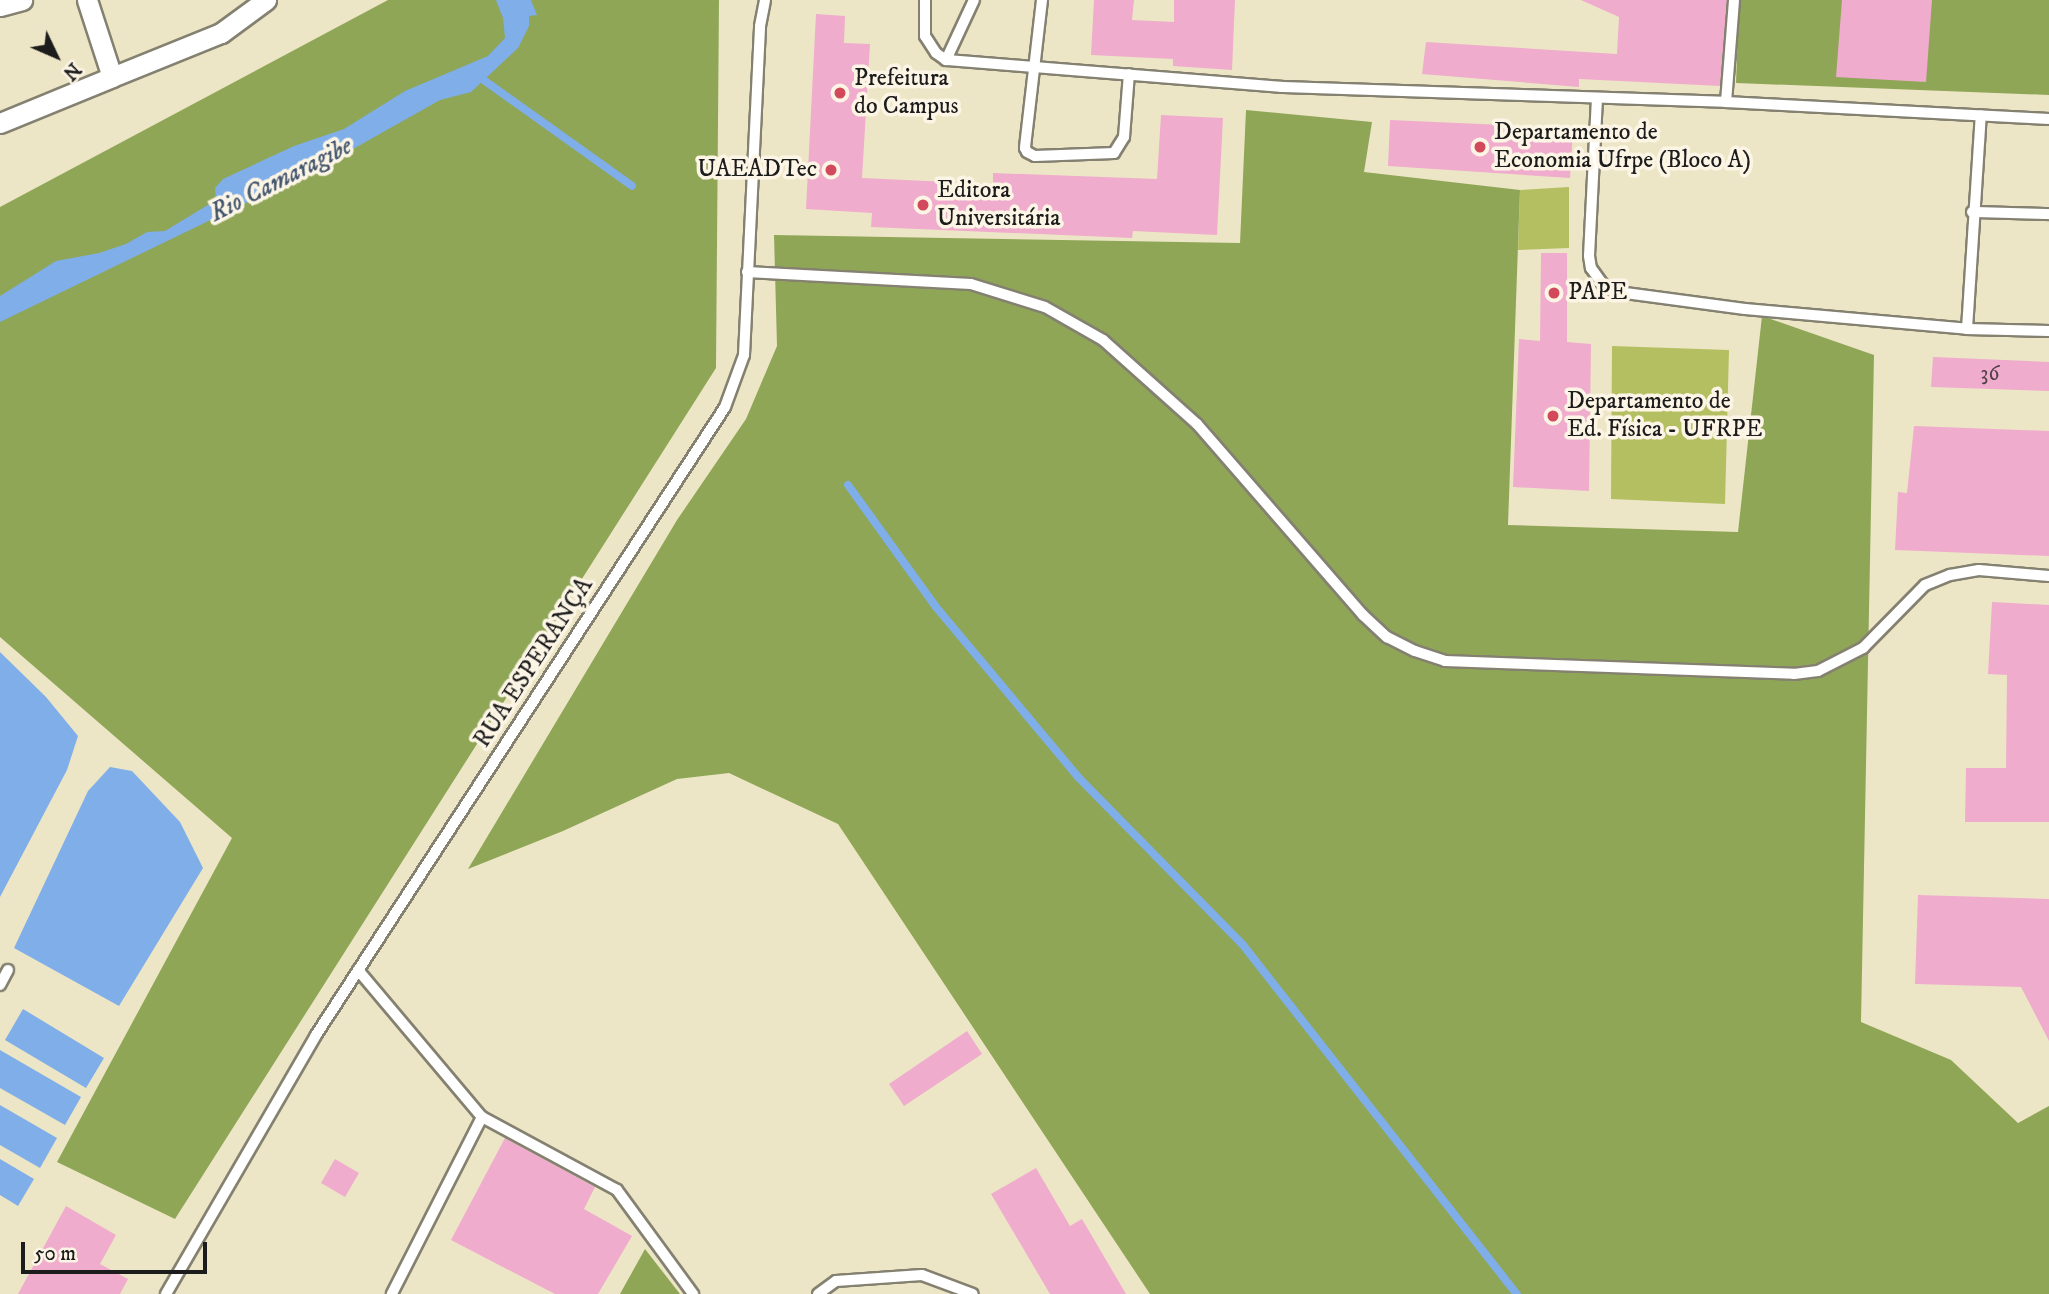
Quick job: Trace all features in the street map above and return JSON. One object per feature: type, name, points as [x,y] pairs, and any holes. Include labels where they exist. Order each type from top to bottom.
[{"type":"street","points":[[0,5],[22,0]]},
{"type":"street","points":[[87,0],[112,77]]},
{"type":"street","points":[[0,123],[221,33],[266,0]]},
{"type":"lane","name":"RUA ESPERANÇA","points":[[166,1294],[309,1046],[710,433],[736,382],[744,355],[760,26],[765,0]]},
{"type":"lane","points":[[925,0],[925,36],[936,53],[946,60],[1281,87],[1726,102],[2049,119]]},
{"type":"lane","points":[[946,60],[974,0]]},
{"type":"lane","points":[[1042,0],[1025,149],[1035,156],[1114,153],[1124,137],[1129,74]]},
{"type":"lane","points":[[1726,102],[1734,0]]},
{"type":"lane","points":[[1597,98],[1589,256],[1591,268],[1605,287],[1618,292],[1745,309],[1968,329],[2049,331]]},
{"type":"lane","points":[[1968,329],[1972,212],[1981,115]]},
{"type":"lane","points":[[1972,212],[2049,214]]},
{"type":"lane","points":[[747,272],[971,284],[1045,307],[1091,333],[1148,377],[1197,424],[1363,615],[1387,637],[1415,651],[1445,661],[1794,674],[1818,671],[1863,648],[1926,584],[1950,575],[1979,570],[2049,576]]},
{"type":"lane","points":[[0,985],[8,970]]},
{"type":"lane","points":[[358,970],[482,1117],[617,1190],[693,1294]]},
{"type":"lane","points":[[391,1294],[482,1117]]},
{"type":"lane","points":[[818,1294],[836,1281],[922,1275],[972,1294]]},
{"type":"green space","points":[[388,0],[719,0],[716,368],[175,1219],[57,1162],[232,838],[0,637],[0,207]]},
{"type":"green space","points":[[1739,0],[2049,0],[2049,95],[1736,83]]},
{"type":"green space","points":[[1246,110],[1372,122],[1364,172],[1520,190],[1508,525],[1738,532],[1762,316],[1874,355],[1861,1022],[1951,1060],[2018,1123],[2049,1106],[2049,1294],[1150,1294],[838,824],[729,773],[677,779],[563,831],[468,869],[677,520],[746,419],[777,346],[774,235],[1240,243]]},
{"type":"green space","points":[[1569,187],[1569,248],[1518,250],[1520,190]]},
{"type":"green space","points":[[1612,346],[1729,350],[1725,504],[1611,499]]},
{"type":"green space","points":[[645,1249],[680,1294],[620,1294]]},
{"type":"water","name":"Rio Camaragibe","points":[[496,0],[531,0],[537,15],[529,16],[529,26],[518,48],[471,92],[440,100],[330,162],[0,322],[0,296],[56,261],[99,253],[126,244],[147,232],[165,231],[216,200],[215,188],[223,179],[294,146],[344,129],[405,91],[488,56],[505,38],[503,18]]},
{"type":"water","points":[[0,652],[46,697],[78,736],[67,770],[0,897]]},
{"type":"water","points":[[110,767],[132,771],[180,822],[203,868],[119,1006],[14,948],[88,791]]},
{"type":"water","points":[[23,1009],[104,1058],[86,1088],[5,1040]]},
{"type":"water","points":[[0,1050],[81,1097],[65,1125],[0,1088]]},
{"type":"water","points":[[0,1105],[57,1138],[40,1168],[0,1145]]},
{"type":"water","points":[[0,1159],[34,1179],[18,1206],[0,1195]]},
{"type":"building","points":[[1094,0],[1134,0],[1132,20],[1174,22],[1174,0],[1235,0],[1232,70],[1173,66],[1173,59],[1091,55]]},
{"type":"building","points":[[1581,0],[1727,0],[1720,86],[1579,79],[1579,87],[1422,74],[1426,42],[1617,54],[1619,17]]},
{"type":"building","points":[[1842,0],[1932,0],[1926,82],[1836,77]]},
{"type":"building","points":[[816,14],[845,16],[844,43],[870,44],[862,178],[993,184],[993,173],[1157,179],[1161,115],[1223,118],[1217,235],[1133,231],[1132,238],[871,227],[872,213],[806,209]]},
{"type":"building","name":"Departamento de Economia Ufrpe (Bloco A)","points":[[1390,120],[1573,128],[1570,178],[1388,166]]},
{"type":"building","name":"Departamento de Ed. Física - UFRPE","points":[[1541,253],[1567,253],[1567,342],[1591,344],[1589,491],[1513,487],[1519,339],[1540,341]]},
{"type":"building","points":[[1933,357],[2049,362],[2049,391],[1931,387]]},
{"type":"building","points":[[1914,426],[2049,431],[2049,556],[1895,550],[1898,492],[1907,493]]},
{"type":"building","points":[[1992,602],[2049,605],[2049,822],[1965,822],[1966,768],[2006,768],[2007,675],[1988,674]]},
{"type":"building","points":[[1918,895],[2049,899],[2049,1041],[2021,987],[1915,984]]},
{"type":"building","points":[[967,1031],[982,1054],[904,1106],[889,1084]]},
{"type":"building","points":[[505,1138],[595,1187],[584,1209],[632,1236],[598,1294],[555,1294],[451,1240]]},
{"type":"building","points":[[335,1159],[359,1173],[345,1197],[321,1183]]},
{"type":"building","points":[[1036,1168],[1070,1226],[1082,1219],[1126,1294],[1050,1294],[991,1194]]},
{"type":"building","points":[[66,1206],[116,1235],[100,1264],[128,1279],[120,1294],[18,1294]]},
{"type":"waterway","points":[[478,76],[632,186]]},
{"type":"waterway","points":[[848,485],[936,607],[1078,777],[1243,945],[1517,1294]]},
{"type":"place","name":"Prefeitura do Campus","points":[[840,93]]},
{"type":"place","name":"Departamento de Economia Ufrpe (Bloco A)","points":[[1480,147]]},
{"type":"place","name":"UAEADTec","points":[[831,170]]},
{"type":"place","name":"Editora Universitária","points":[[923,205]]},
{"type":"place","name":"PAPE","points":[[1554,293]]},
{"type":"place","name":"Departamento de Ed. Física - UFRPE","points":[[1553,416]]}]
